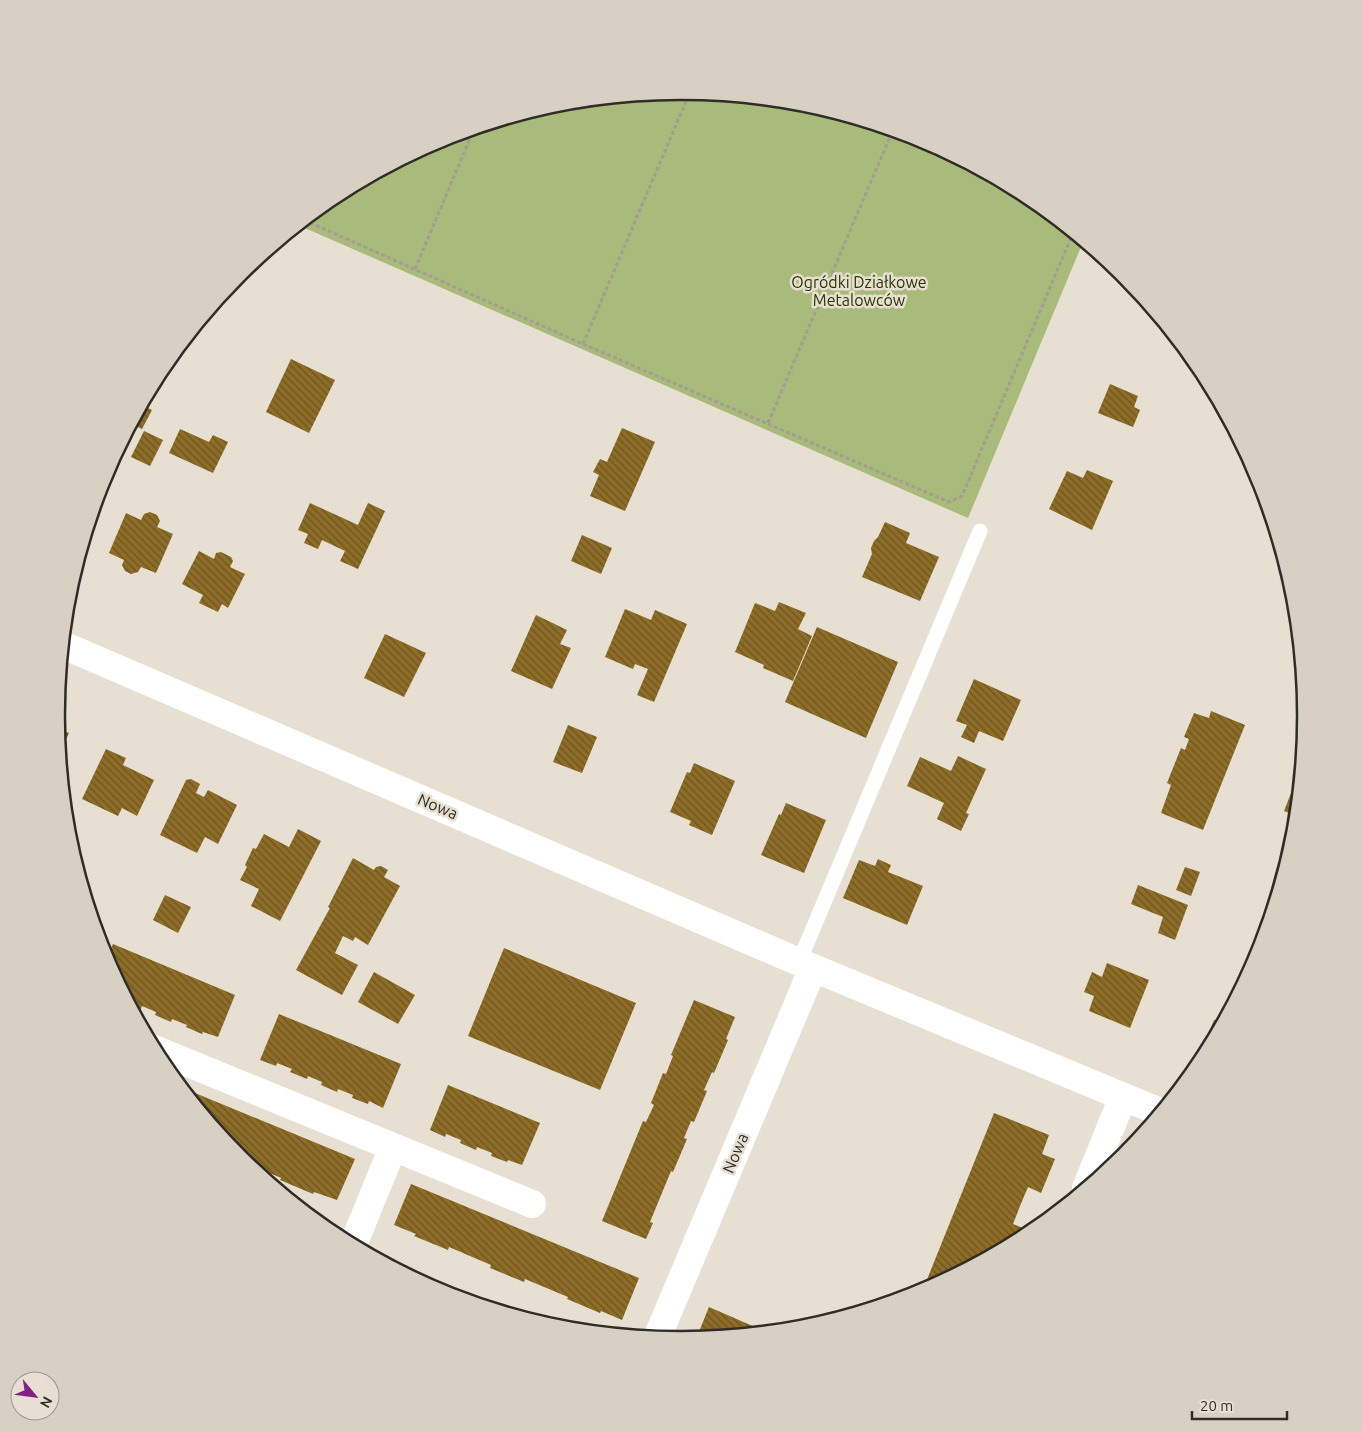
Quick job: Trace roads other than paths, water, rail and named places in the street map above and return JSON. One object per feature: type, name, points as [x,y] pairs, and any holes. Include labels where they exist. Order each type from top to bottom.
[{"type":"street","name":"Nowa","points":[[69,647],[806,965],[1154,1110]]},
{"type":"street","name":"Nowa","points":[[660,1330],[806,965]]},
{"type":"street","points":[[167,1054],[532,1204]]},
{"type":"street","points":[[1091,1175],[1123,1097]]},
{"type":"street","points":[[356,1238],[393,1147]]},
{"type":"lane","points":[[806,965],[980,531]]},
{"type":"park label","name":"Ogródki Działkowe Metalowców","points":[[859,291]]}]
